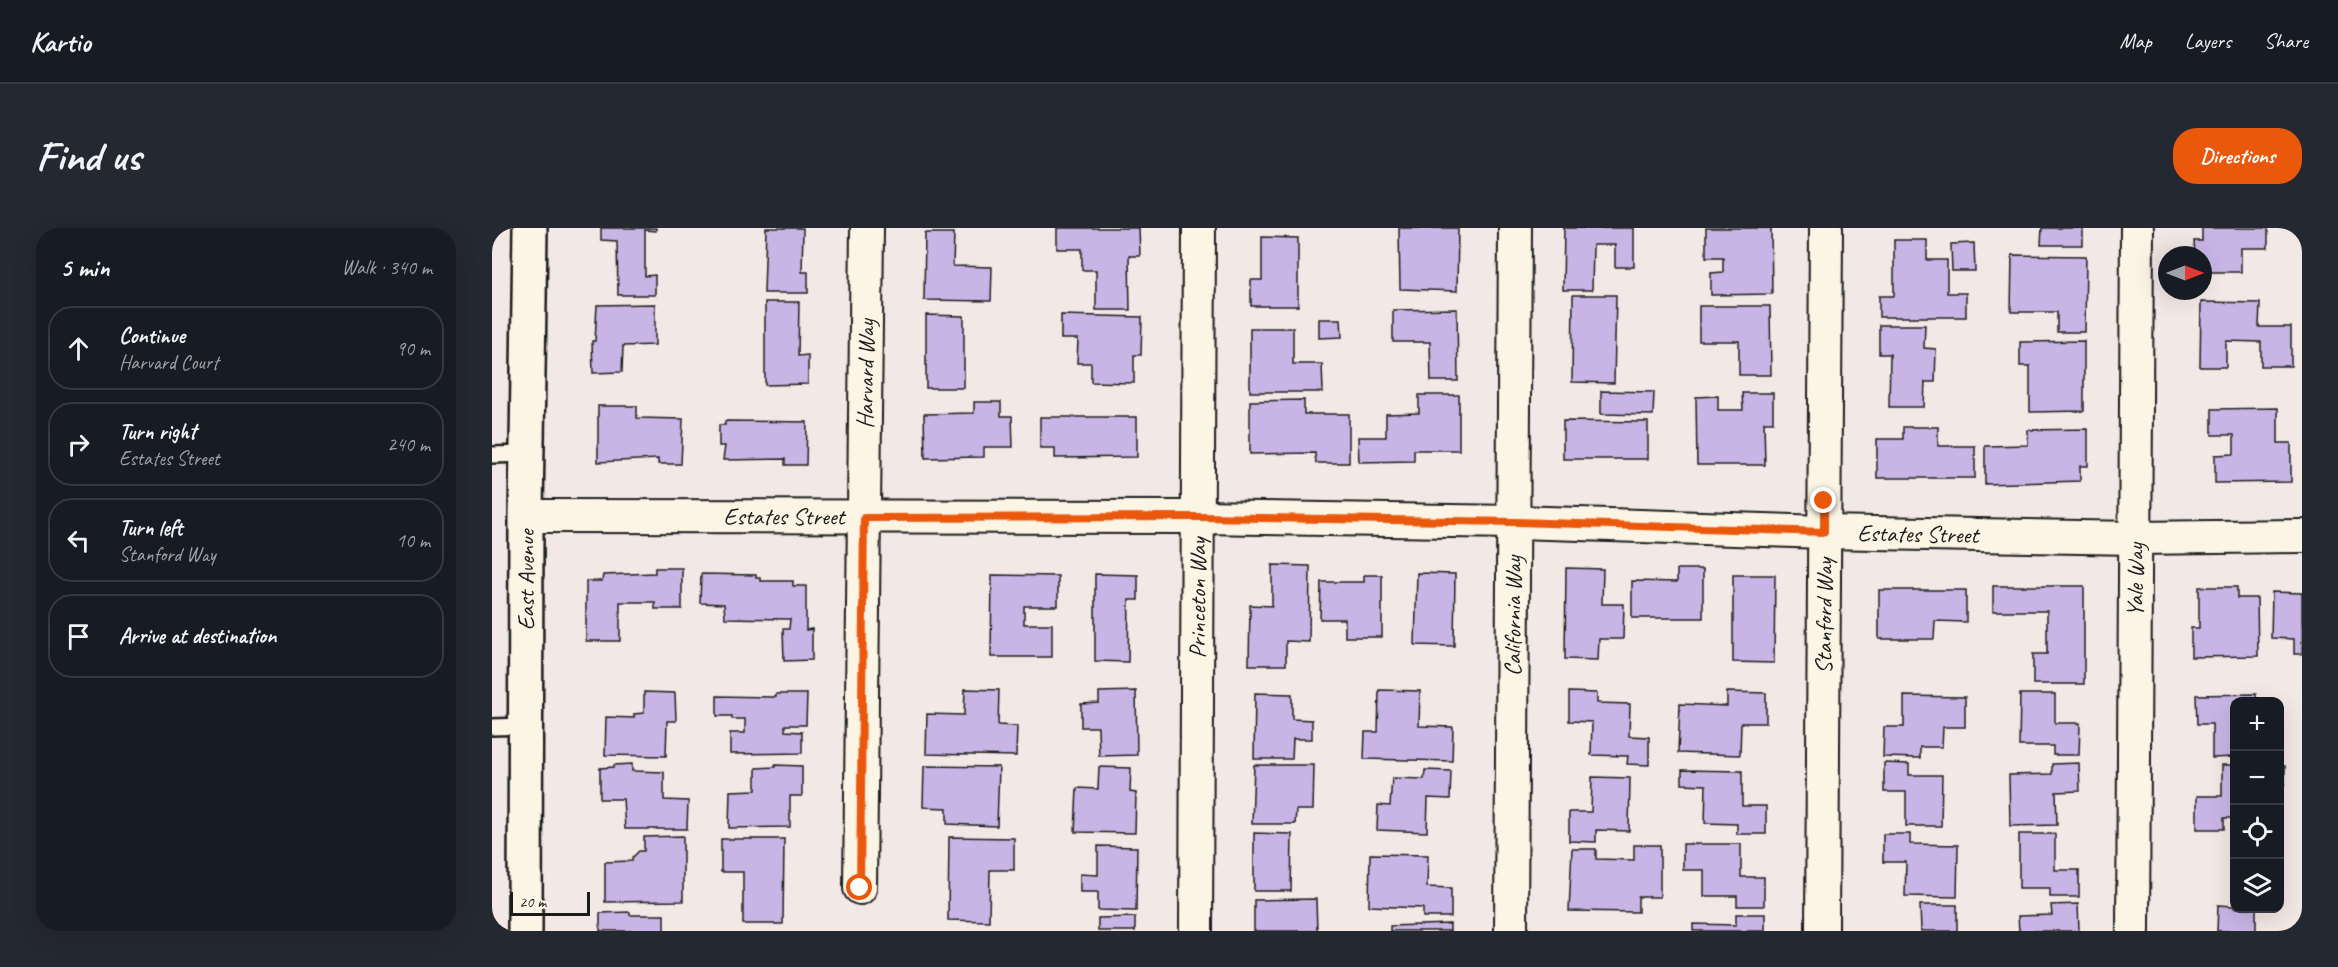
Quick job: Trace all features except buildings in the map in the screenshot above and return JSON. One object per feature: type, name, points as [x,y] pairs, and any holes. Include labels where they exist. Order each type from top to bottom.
[{"type":"main road","name":"East Avenue","points":[[525,931],[526,516],[530,228]]},
{"type":"street","name":"Harvard Way","points":[[860,888],[867,228]]},
{"type":"street","name":"Princeton Way","points":[[1196,931],[1200,228]]},
{"type":"street","name":"California Way","points":[[1511,931],[1515,228]]},
{"type":"street","name":"Stanford Way","points":[[1822,931],[1826,228]]},
{"type":"street","name":"Yale Way","points":[[2133,931],[2137,228]]},
{"type":"street","name":"Estates Street","points":[[526,516],[1199,517],[1514,522],[1824,532],[2135,538],[2302,536]]},
{"type":"lane","points":[[492,455],[527,454]]},
{"type":"lane","points":[[492,727],[526,726]]},
{"type":"route","points":[[860,888],[864,518],[1199,517],[1514,522],[1824,532],[1824,501]]}]
